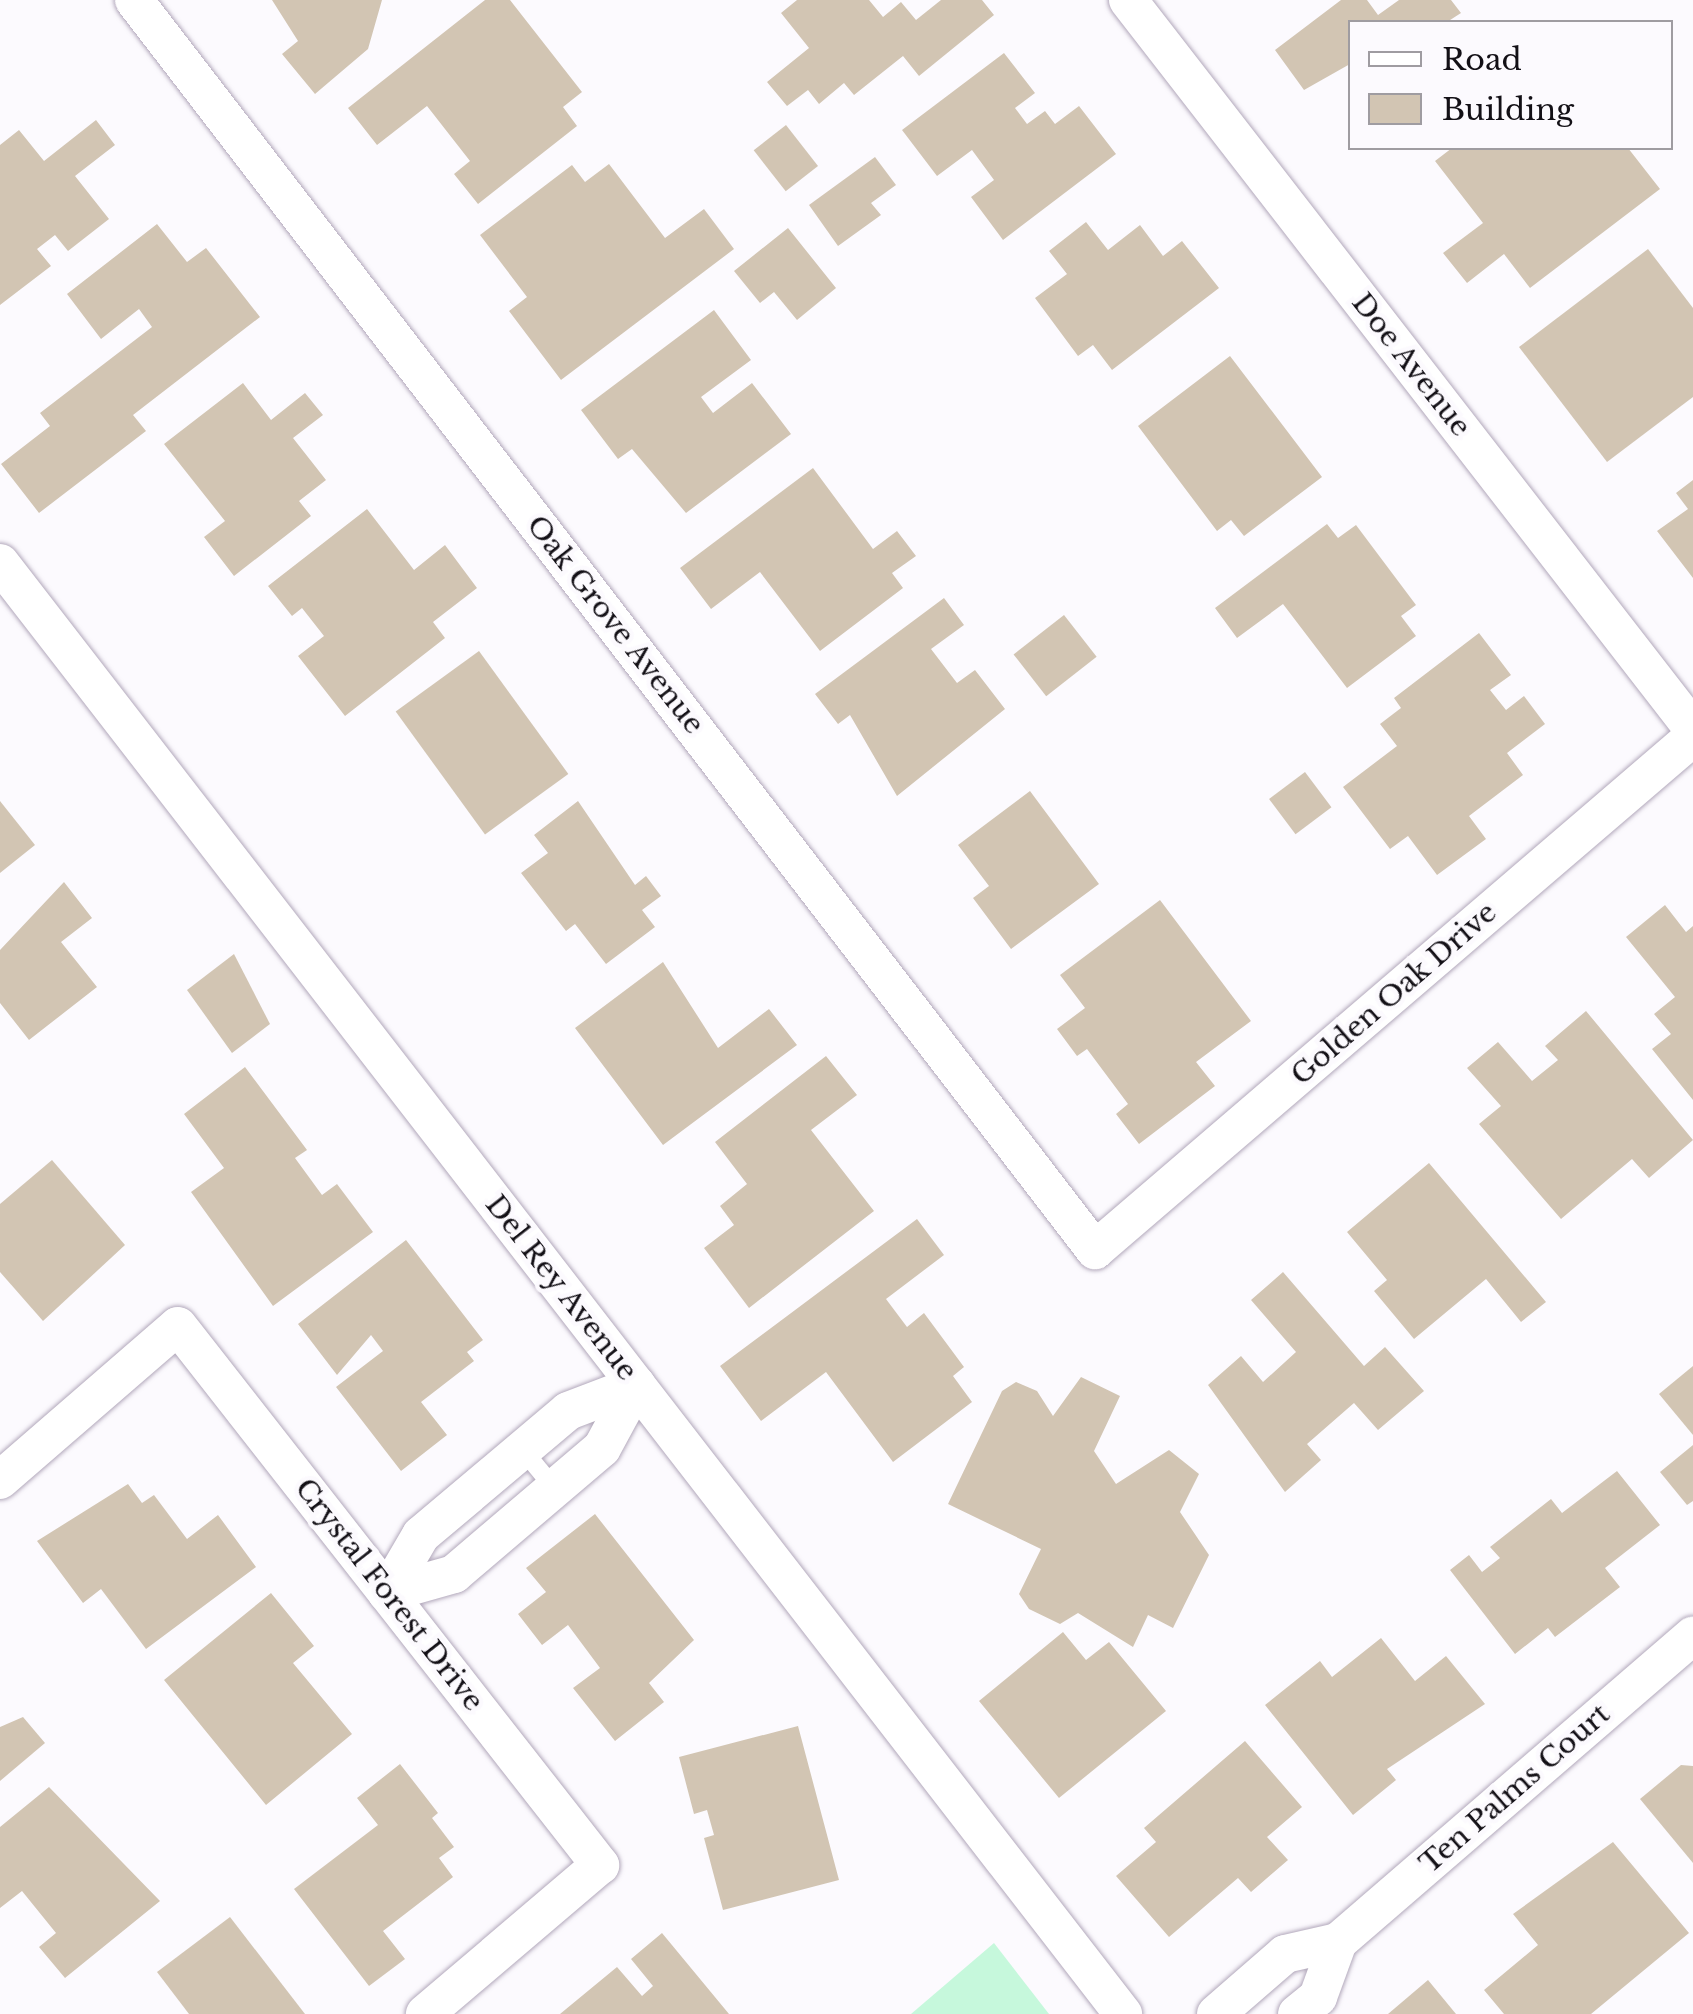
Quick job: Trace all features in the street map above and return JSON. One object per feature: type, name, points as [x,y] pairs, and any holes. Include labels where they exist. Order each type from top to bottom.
[{"type":"street","name":"Oak Grove Avenue","points":[[134,0],[1096,1250]]},
{"type":"street","name":"Doe Avenue","points":[[1128,0],[1693,729]]},
{"type":"street","name":"Del Rey Avenue","points":[[0,562],[1123,2014]]},
{"type":"street","name":"Golden Oak Drive","points":[[1096,1250],[1693,737]]},
{"type":"street","name":"Crystal Forest Drive","points":[[0,1480],[178,1326],[600,1864],[426,2014]]},
{"type":"street","points":[[386,1592],[422,1535],[522,1449],[568,1411],[636,1385]]},
{"type":"street","points":[[386,1592],[454,1574],[602,1448],[636,1385]]},
{"type":"street","name":"Ten Palms Court","points":[[1237,2007],[1285,1954],[1338,1942],[1693,1636]]},
{"type":"street","name":"Ten Palms Court","points":[[1296,2014],[1318,1996],[1338,1942]]},
{"type":"lane","points":[[522,1449],[555,1489]]},
{"type":"green space","points":[[994,1943],[1049,2014],[911,2014]]},
{"type":"building","points":[[272,0],[382,0],[368,49],[315,94],[282,54],[298,41]]},
{"type":"building","points":[[485,0],[510,0],[582,92],[563,107],[577,126],[478,204],[454,174],[470,161],[427,106],[377,145],[348,108]]},
{"type":"building","points":[[797,0],[869,0],[883,17],[901,2],[916,20],[941,0],[982,0],[994,15],[919,76],[903,56],[854,95],[844,83],[819,104],[808,90],[787,106],[767,82],[809,48],[781,13]]},
{"type":"building","points":[[1341,0],[1367,0],[1378,15],[1399,0],[1451,0],[1461,13],[1450,20],[1348,20],[1348,65],[1304,90],[1275,50]]},
{"type":"building","points":[[1004,53],[1035,93],[1015,108],[1027,124],[1045,111],[1055,124],[1079,106],[1116,154],[1003,240],[971,197],[994,180],[972,150],[937,176],[902,130]]},
{"type":"building","points":[[96,120],[115,145],[75,176],[109,219],[68,251],[55,235],[37,249],[51,266],[0,305],[0,145],[19,130],[44,161]]},
{"type":"building","points":[[786,125],[818,166],[786,191],[754,150]]},
{"type":"building","points":[[1449,150],[1630,150],[1660,189],[1530,288],[1504,254],[1467,283],[1443,253],[1483,223],[1435,161]]},
{"type":"building","points":[[875,157],[896,185],[871,203],[881,215],[838,246],[809,205]]},
{"type":"building","points":[[609,164],[665,238],[704,209],[734,249],[561,380],[509,311],[527,297],[480,235],[572,165],[585,182]]},
{"type":"building","points":[[1086,222],[1108,250],[1140,225],[1163,256],[1182,241],[1219,288],[1112,370],[1093,345],[1078,356],[1035,298],[1067,274],[1049,251]]},
{"type":"building","points":[[157,224],[187,262],[206,248],[260,317],[133,415],[146,431],[39,513],[1,464],[50,426],[40,413],[152,327],[139,309],[101,339],[67,294]]},
{"type":"building","points":[[788,228],[836,288],[797,320],[774,292],[760,303],[734,271]]},
{"type":"building","points":[[1648,249],[1693,308],[1693,397],[1607,462],[1519,347]]},
{"type":"building","points":[[714,310],[751,360],[701,397],[713,413],[752,383],[791,434],[686,513],[632,449],[618,459],[581,410]]},
{"type":"building","points":[[1230,356],[1322,477],[1244,536],[1231,520],[1217,531],[1138,426]]},
{"type":"building","points":[[243,383],[271,420],[305,393],[323,415],[293,438],[326,480],[299,501],[311,516],[234,576],[204,537],[225,521],[164,444]]},
{"type":"building","points":[[813,468],[873,549],[897,531],[916,556],[892,573],[903,588],[820,651],[760,572],[711,609],[680,568]]},
{"type":"building","points":[[1693,480],[1693,578],[1657,531],[1688,509],[1676,493]]},
{"type":"building","points":[[367,509],[414,570],[445,545],[477,588],[433,622],[445,638],[345,716],[298,656],[324,636],[302,608],[292,616],[268,586]]},
{"type":"building","points":[[1327,524],[1338,538],[1356,525],[1416,605],[1401,616],[1416,636],[1347,688],[1283,604],[1237,638],[1215,608]]},
{"type":"building","points":[[944,598],[964,625],[931,649],[957,683],[975,670],[1005,709],[897,796],[850,715],[838,724],[815,694]]},
{"type":"building","points":[[1064,615],[1097,657],[1046,696],[1014,654]]},
{"type":"building","points":[[1479,633],[1511,675],[1490,690],[1506,710],[1524,696],[1545,724],[1507,753],[1523,775],[1469,816],[1486,839],[1437,875],[1408,836],[1390,849],[1343,787],[1397,746],[1380,724],[1401,708],[1394,698]]},
{"type":"building","points":[[479,651],[568,774],[485,835],[396,712]]},
{"type":"building","points":[[1305,772],[1331,807],[1296,834],[1269,799]]},
{"type":"building","points":[[1030,791],[1099,884],[1011,949],[973,898],[989,886],[958,845]]},
{"type":"building","points":[[0,801],[35,845],[0,873]]},
{"type":"building","points":[[578,801],[635,885],[646,876],[661,896],[642,910],[655,927],[606,964],[575,924],[566,931],[521,873],[548,853],[534,835]]},
{"type":"building","points":[[64,882],[92,918],[61,942],[97,987],[29,1040],[0,1003],[0,950]]},
{"type":"building","points":[[1160,900],[1251,1021],[1196,1062],[1215,1086],[1139,1144],[1116,1114],[1128,1104],[1087,1049],[1077,1056],[1057,1029],[1085,1008],[1060,975]]},
{"type":"building","points":[[1665,905],[1686,932],[1693,926],[1693,1100],[1652,1049],[1671,1034],[1654,1014],[1675,997],[1626,937]]},
{"type":"building","points":[[234,954],[270,1024],[232,1053],[187,990]]},
{"type":"building","points":[[663,962],[718,1048],[769,1009],[797,1045],[663,1145],[575,1028]]},
{"type":"building","points":[[1586,1011],[1693,1140],[1649,1178],[1632,1159],[1561,1219],[1479,1124],[1501,1106],[1467,1068],[1498,1042],[1532,1081],[1558,1060],[1545,1046]]},
{"type":"building","points":[[826,1056],[857,1095],[811,1130],[874,1211],[749,1308],[704,1248],[734,1225],[720,1206],[747,1184],[715,1142]]},
{"type":"building","points":[[245,1067],[307,1150],[295,1158],[322,1195],[337,1184],[373,1232],[273,1306],[191,1192],[224,1168],[184,1114]]},
{"type":"building","points":[[52,1160],[125,1245],[43,1321],[0,1272],[0,1204]]},
{"type":"building","points":[[1429,1163],[1546,1302],[1521,1322],[1486,1279],[1414,1339],[1374,1291],[1387,1280],[1347,1232]]},
{"type":"building","points":[[917,1219],[944,1255],[886,1299],[907,1327],[924,1313],[964,1367],[953,1376],[972,1402],[893,1462],[826,1372],[761,1421],[720,1366]]},
{"type":"building","points":[[406,1240],[483,1340],[467,1352],[474,1361],[421,1402],[447,1435],[401,1471],[336,1387],[383,1351],[371,1335],[337,1375],[298,1324]]},
{"type":"building","points":[[1283,1272],[1364,1366],[1385,1347],[1424,1391],[1378,1430],[1354,1403],[1307,1444],[1321,1460],[1285,1492],[1208,1385],[1241,1356],[1263,1382],[1296,1352],[1251,1300]]},
{"type":"building","points":[[1693,1366],[1693,1435],[1659,1394]]},
{"type":"building","points":[[1081,1377],[1120,1396],[1094,1451],[1116,1484],[1169,1450],[1199,1474],[1180,1512],[1209,1555],[1173,1628],[1148,1615],[1133,1647],[1078,1613],[1060,1624],[1029,1609],[1019,1594],[1041,1549],[948,1504],[1002,1391],[1016,1382],[1037,1391],[1053,1416]]},
{"type":"building","points":[[1693,1445],[1693,1501],[1687,1505],[1660,1472]]},
{"type":"building","points":[[1617,1471],[1660,1525],[1605,1568],[1620,1587],[1555,1637],[1548,1628],[1515,1654],[1450,1570],[1469,1555],[1482,1572],[1500,1558],[1490,1547],[1551,1499],[1562,1513]]},
{"type":"building","points":[[128,1484],[142,1503],[154,1495],[187,1539],[218,1515],[256,1567],[146,1649],[101,1589],[83,1603],[37,1541]]},
{"type":"building","points":[[595,1514],[694,1640],[649,1683],[664,1702],[615,1741],[573,1688],[600,1668],[568,1625],[542,1645],[518,1614],[546,1592],[526,1568]]},
{"type":"building","points":[[271,1593],[314,1646],[293,1663],[352,1734],[266,1805],[164,1680]]},
{"type":"building","points":[[1063,1632],[1086,1660],[1109,1642],[1166,1711],[1059,1798],[979,1701]]},
{"type":"building","points":[[1381,1638],[1415,1681],[1446,1656],[1485,1704],[1387,1769],[1396,1780],[1353,1815],[1265,1705],[1320,1661],[1332,1677]]},
{"type":"building","points":[[23,1717],[45,1743],[0,1781],[0,1727]]},
{"type":"building","points":[[798,1726],[839,1880],[723,1910],[704,1838],[714,1835],[707,1810],[694,1814],[679,1757]]},
{"type":"building","points":[[1245,1741],[1302,1807],[1267,1837],[1288,1860],[1251,1892],[1238,1878],[1169,1937],[1116,1876],[1156,1842],[1144,1828]]},
{"type":"building","points":[[400,1764],[438,1813],[432,1818],[454,1847],[439,1858],[453,1877],[383,1931],[405,1959],[369,1986],[294,1889],[378,1825],[357,1798]]},
{"type":"building","points":[[1681,1765],[1693,1766],[1693,1863],[1640,1799]]},
{"type":"building","points":[[49,1787],[160,1901],[65,1978],[39,1947],[56,1933],[22,1891],[0,1908],[0,1827]]},
{"type":"building","points":[[1613,1842],[1689,1933],[1591,2014],[1504,2014],[1484,1990],[1538,1945],[1513,1914]]},
{"type":"building","points":[[230,1917],[305,2014],[189,2014],[157,1972]]},
{"type":"building","points":[[662,1933],[729,2014],[560,2014],[617,1967],[642,1996],[653,1986],[631,1959]]},
{"type":"building","points":[[1428,1980],[1456,2014],[1388,2014]]}]
